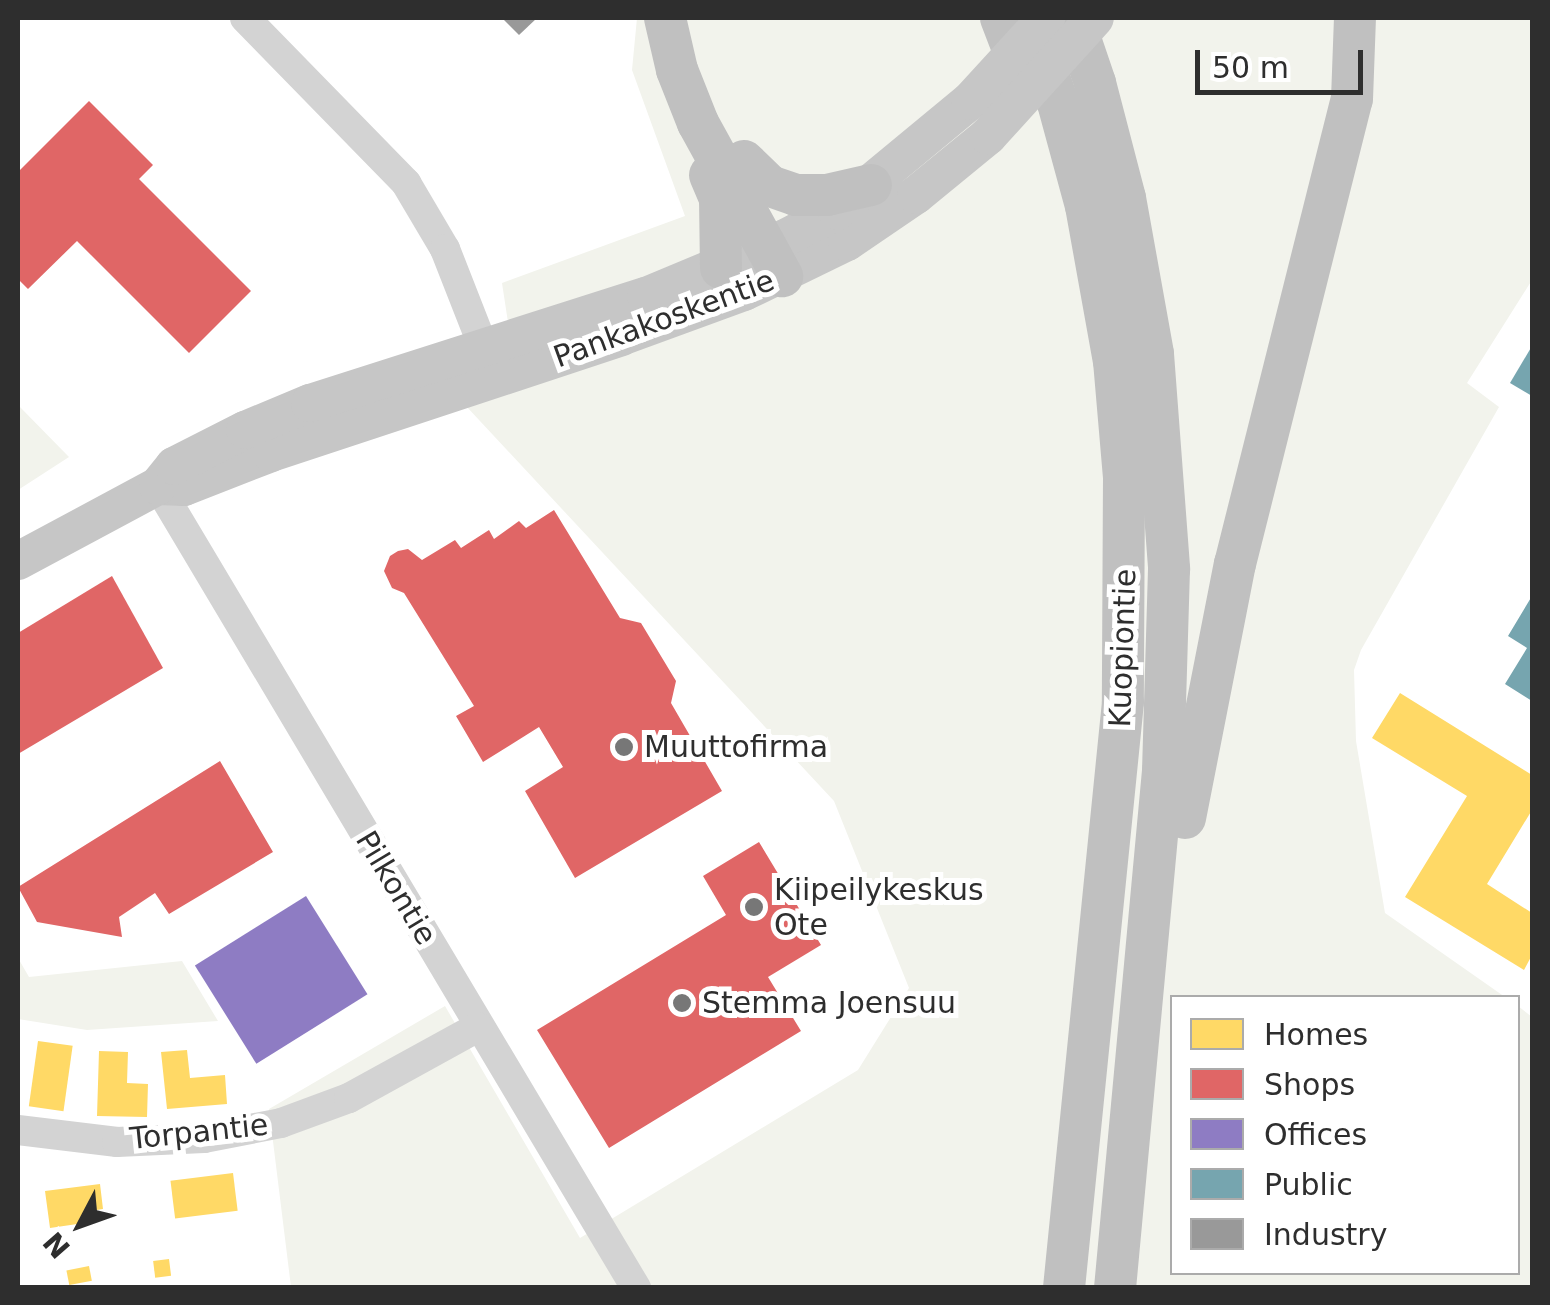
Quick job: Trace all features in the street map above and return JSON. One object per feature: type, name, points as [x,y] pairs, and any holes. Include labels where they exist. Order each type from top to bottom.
[{"type":"highway","points":[[664,18],[698,123],[783,257]]},
{"type":"highway","points":[[688,18],[702,87],[744,161],[783,257]]},
{"type":"highway","points":[[1001,18],[1052,170],[1086,206]]},
{"type":"highway","name":"Kuopiontie","points":[[1028,18],[1058,103],[1086,206],[1114,361],[1124,476],[1126,578],[1119,751],[1064,1288]]},
{"type":"highway","name":"Kuopiontie","points":[[1072,18],[1096,84],[1126,198],[1153,354],[1165,473],[1168,701],[1115,1288]]},
{"type":"highway","points":[[1152,900],[1178,862],[1197,740],[1235,564],[1352,99],[1355,18]]},
{"type":"highway","points":[[698,123],[697,148],[720,198],[721,268]]},
{"type":"highway","points":[[744,161],[770,186],[796,194],[827,195],[871,185]]},
{"type":"main road","name":"Pankakoskentie","points":[[18,561],[158,486],[184,488],[304,442],[721,268],[783,257],[970,101],[1046,18]]},
{"type":"main road","name":"Pankakoskentie","points":[[490,363],[783,257],[888,214],[988,136],[1096,18]]},
{"type":"street","points":[[244,18],[406,183],[445,249],[490,363]]},
{"type":"street","name":"Pilkontie","points":[[158,486],[636,1288]]},
{"type":"street","name":"Torpantie","points":[[18,1130],[118,1142],[204,1138],[281,1123],[349,1098],[478,1027]]},
{"type":"shaded area","points":[[637,18],[1532,18],[1532,280],[1467,383],[1499,407],[1361,650],[1354,670],[1356,741],[1385,913],[1502,995],[1170,995],[1170,1275],[1520,1275],[1520,1008],[1532,1017],[1532,1287],[291,1287],[269,1109],[445,1006],[580,1238],[858,1070],[909,988],[834,801],[466,406],[518,388],[502,283],[685,216],[632,70]]},
{"type":"shaded area","points":[[18,405],[69,457],[18,490]]},
{"type":"shaded area","points":[[18,958],[29,977],[182,961],[218,1021],[87,1030],[18,1019]]},
{"type":"building: Homes","points":[[1400,693],[1532,775],[1532,810],[1487,884],[1532,913],[1532,955],[1524,970],[1405,897],[1467,796],[1372,738]]},
{"type":"building: Homes","points":[[38,1041],[73,1046],[63,1111],[29,1106]]},
{"type":"building: Homes","points":[[187,1050],[190,1078],[225,1075],[227,1104],[167,1109],[161,1052]]},
{"type":"building: Homes","points":[[99,1051],[128,1052],[127,1083],[148,1084],[147,1117],[97,1116]]},
{"type":"building: Homes","points":[[233,1173],[238,1211],[175,1218],[170,1181]]},
{"type":"building: Homes","points":[[100,1184],[103,1209],[90,1211],[91,1222],[50,1228],[45,1191]]},
{"type":"building: Homes","points":[[169,1259],[171,1276],[155,1278],[153,1261]]},
{"type":"building: Homes","points":[[89,1266],[92,1281],[69,1285],[66,1270]]},
{"type":"building: Shops","points":[[89,101],[153,165],[139,179],[251,291],[189,353],[77,241],[28,289],[18,279],[18,172]]},
{"type":"building: Shops","points":[[554,510],[620,618],[641,623],[676,681],[671,703],[722,791],[575,878],[525,791],[563,767],[539,727],[483,762],[456,716],[474,706],[404,593],[392,588],[384,571],[390,556],[398,551],[408,549],[422,560],[455,540],[461,548],[489,530],[494,539],[519,521],[526,528]]},
{"type":"building: Shops","points":[[112,576],[163,668],[18,754],[18,633]]},
{"type":"building: Shops","points":[[220,761],[273,852],[169,914],[155,893],[119,917],[122,937],[37,922],[18,887]]},
{"type":"building: Shops","name":"Stemma Joensuu","points":[[759,842],[821,945],[768,977],[801,1031],[609,1148],[537,1030],[726,915],[703,876]]},
{"type":"building: Offices","points":[[306,896],[367,994],[256,1064],[195,965]]},
{"type":"building: Public","points":[[1532,346],[1532,396],[1510,383]]},
{"type":"building: Public","points":[[1532,596],[1532,701],[1505,684],[1527,648],[1508,636]]},
{"type":"building: Industry","points":[[502,18],[537,18],[519,35]]},
{"type":"place","name":"Muuttofirma","points":[[624,747]]},
{"type":"place","name":"Kiipeilykeskus Ote","points":[[754,907]]},
{"type":"place","name":"Stemma Joensuu","points":[[682,1003]]}]
